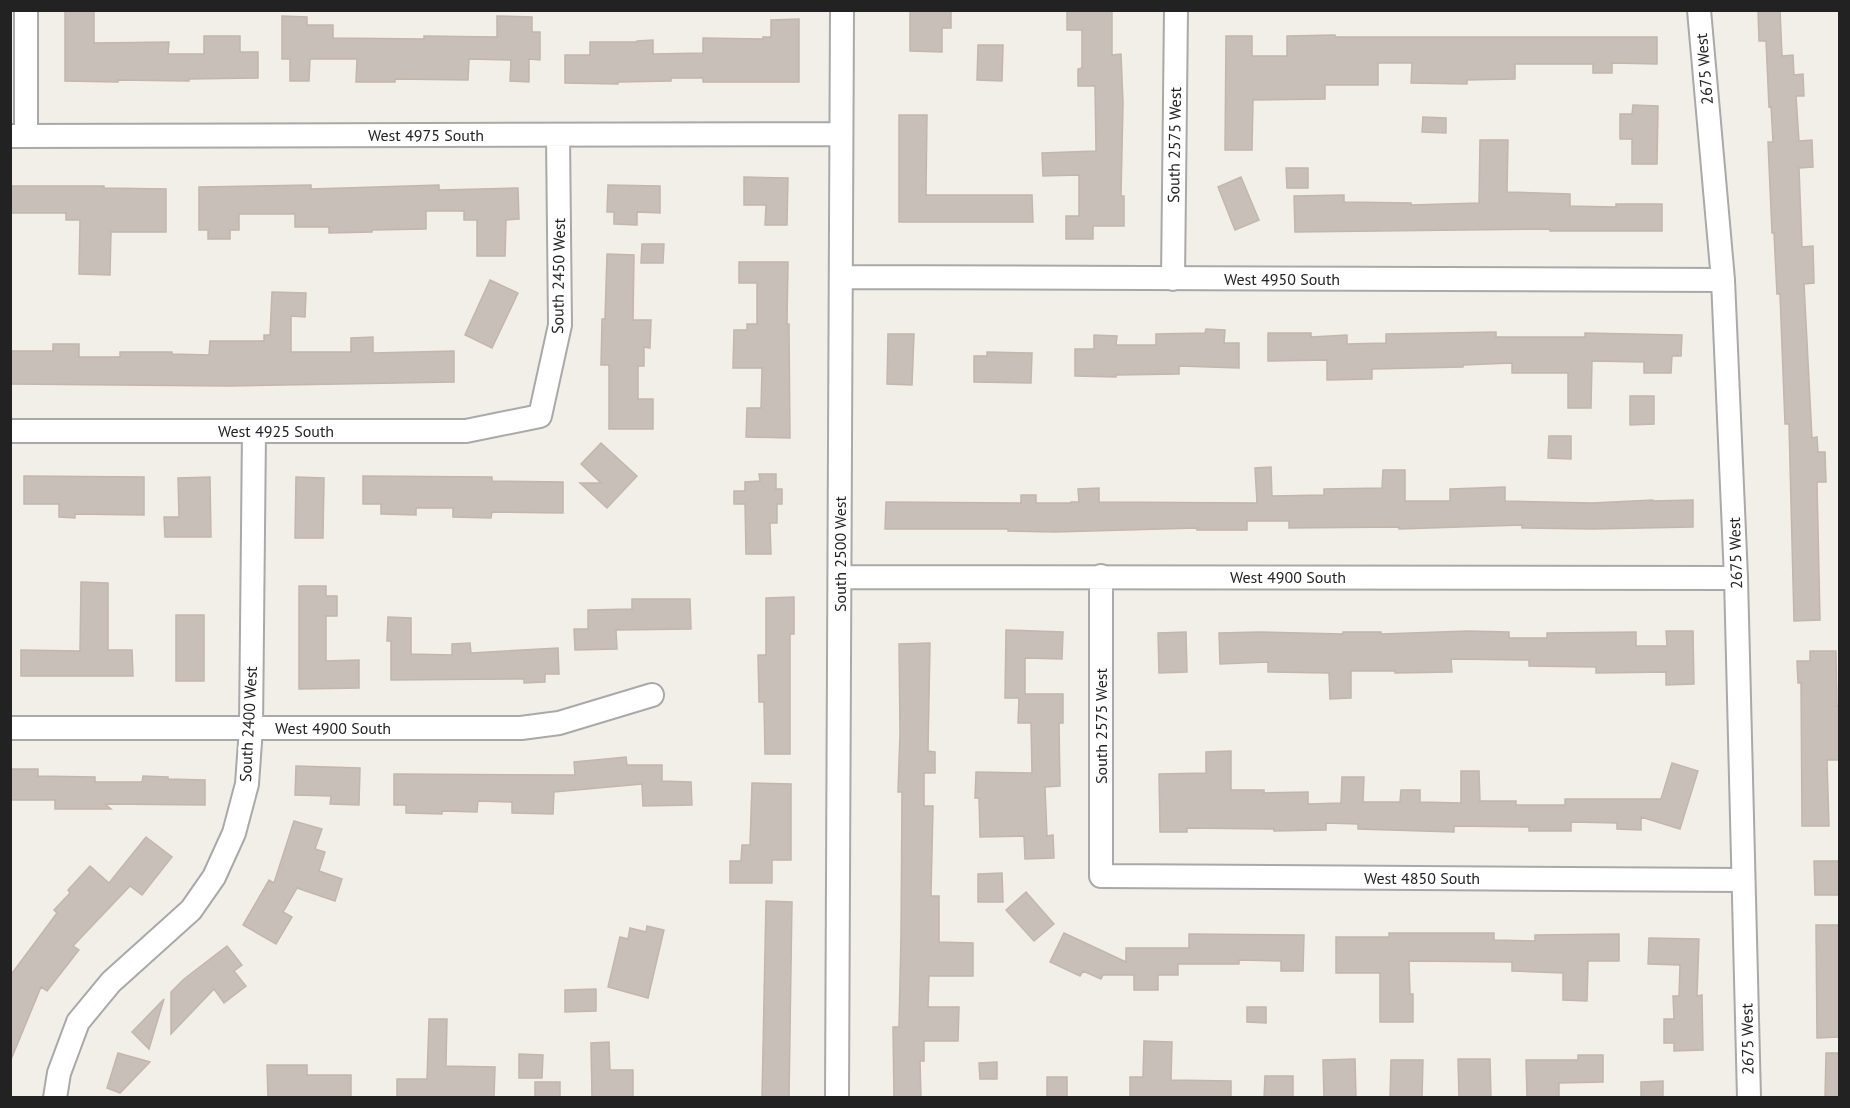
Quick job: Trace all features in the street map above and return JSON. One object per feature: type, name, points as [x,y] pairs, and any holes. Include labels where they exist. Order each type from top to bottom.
[{"type":"street","points":[[18,136],[26,10]]},
{"type":"street","name":"South 2500 West","points":[[837,1098],[842,10]]},
{"type":"street","name":"South 2575 West","points":[[1173,279],[1176,10]]},
{"type":"street","name":"2675 West","points":[[1699,10],[1723,280],[1736,578],[1749,1098]]},
{"type":"street","name":"West 4975 South","points":[[18,136],[841,134]]},
{"type":"street","name":"South 2450 West","points":[[540,416],[560,325],[558,135]]},
{"type":"street","name":"West 4950 South","points":[[841,277],[1723,280]]},
{"type":"street","name":"West 4925 South","points":[[10,431],[466,431],[540,416]]},
{"type":"street","name":"South 2400 West","points":[[55,1098],[59,1073],[78,1023],[111,982],[191,910],[214,877],[234,833],[247,784],[252,728],[254,431]]},
{"type":"street","name":"South 2575 West","points":[[1101,576],[1101,876]]},
{"type":"street","name":"West 4900 South","points":[[840,577],[1736,578]]},
{"type":"street","name":"West 4900 South","points":[[10,728],[521,728],[559,723],[652,695]]},
{"type":"street","name":"West 4850 South","points":[[1101,876],[1743,880]]},
{"type":"building","points":[[65,10],[94,10],[94,43],[169,42],[168,54],[204,54],[204,36],[240,36],[240,52],[258,52],[258,78],[189,79],[189,81],[65,81]]},
{"type":"building","points":[[910,10],[951,10],[951,28],[942,28],[942,52],[910,51]]},
{"type":"building","points":[[1067,10],[1112,10],[1112,55],[1121,54],[1123,103],[1121,196],[1124,196],[1124,226],[1093,226],[1093,239],[1066,239],[1066,216],[1079,216],[1079,175],[1043,176],[1042,153],[1096,151],[1095,86],[1078,86],[1078,69],[1082,68],[1082,30],[1067,30]]},
{"type":"building","points":[[1758,10],[1780,10],[1782,56],[1793,55],[1794,75],[1803,74],[1804,96],[1796,96],[1799,141],[1812,140],[1813,167],[1799,168],[1802,247],[1813,246],[1814,283],[1804,284],[1812,438],[1817,437],[1818,452],[1825,452],[1826,482],[1817,482],[1820,620],[1794,621],[1789,424],[1785,424],[1780,294],[1777,294],[1774,233],[1772,233],[1768,142],[1773,142],[1771,106],[1769,107],[1766,41],[1759,41]]},
{"type":"building","points":[[282,16],[307,17],[307,25],[333,25],[333,38],[424,39],[424,36],[497,37],[497,16],[532,17],[532,32],[540,32],[540,60],[529,59],[529,82],[510,81],[511,60],[469,59],[468,80],[395,79],[395,82],[356,82],[357,59],[310,59],[309,81],[290,81],[290,59],[282,59]]},
{"type":"building","points":[[799,19],[799,82],[703,82],[703,78],[671,78],[671,81],[618,82],[618,84],[565,83],[565,55],[590,55],[590,42],[653,40],[653,54],[703,53],[703,38],[763,39],[763,37],[771,37],[771,20]]},
{"type":"building","points":[[1335,35],[1336,37],[1657,37],[1657,64],[1612,63],[1612,73],[1593,73],[1593,64],[1515,64],[1515,79],[1467,80],[1467,84],[1411,83],[1412,63],[1378,63],[1378,85],[1325,85],[1325,99],[1253,100],[1252,150],[1225,150],[1226,36],[1252,36],[1252,56],[1287,56],[1287,36]]},
{"type":"building","points":[[978,45],[1003,45],[1002,81],[977,80]]},
{"type":"building","points":[[1633,105],[1658,106],[1657,164],[1632,164],[1632,139],[1620,139],[1620,114],[1632,114]]},
{"type":"building","points":[[899,115],[927,115],[926,195],[1032,195],[1033,222],[899,222]]},
{"type":"building","points":[[1423,117],[1446,118],[1446,133],[1422,132]]},
{"type":"building","points":[[1480,140],[1508,140],[1507,192],[1570,194],[1570,206],[1616,207],[1616,204],[1662,204],[1662,231],[1550,231],[1550,229],[1295,232],[1294,196],[1344,195],[1344,202],[1411,203],[1411,205],[1479,203]]},
{"type":"building","points":[[1286,168],[1308,168],[1308,188],[1287,188]]},
{"type":"building","points":[[744,177],[788,178],[787,225],[765,225],[766,205],[744,205]]},
{"type":"building","points":[[1241,177],[1259,220],[1235,230],[1218,187]]},
{"type":"building","points":[[311,185],[311,189],[439,185],[439,190],[518,188],[519,219],[506,220],[505,256],[477,256],[477,220],[464,220],[464,211],[426,211],[426,229],[329,233],[329,227],[295,227],[295,214],[239,214],[239,230],[230,230],[230,239],[208,239],[208,230],[199,230],[199,187]]},
{"type":"building","points":[[608,185],[660,186],[660,213],[637,212],[637,225],[614,224],[614,212],[607,212]]},
{"type":"building","points":[[10,186],[104,186],[104,188],[166,189],[166,232],[111,232],[110,275],[79,274],[80,220],[66,220],[66,213],[10,213]]},
{"type":"building","points":[[642,244],[664,244],[663,263],[641,263]]},
{"type":"building","points":[[607,254],[634,255],[633,320],[651,320],[650,348],[644,347],[644,366],[638,366],[638,399],[653,399],[653,429],[609,429],[609,365],[601,365]]},
{"type":"building","points":[[739,262],[788,262],[790,438],[746,437],[747,408],[761,408],[762,368],[733,368],[734,330],[747,330],[747,324],[757,324],[757,283],[739,283]]},
{"type":"building","points":[[490,280],[518,293],[492,348],[465,335]]},
{"type":"building","points":[[272,292],[306,293],[305,317],[291,316],[291,352],[351,352],[351,338],[373,337],[373,353],[454,351],[454,382],[229,386],[10,384],[10,351],[53,351],[53,344],[79,344],[79,357],[120,357],[120,352],[209,355],[210,341],[264,341],[264,335],[270,335]]},
{"type":"building","points":[[1206,329],[1225,330],[1224,343],[1239,343],[1239,368],[1179,366],[1179,374],[1075,376],[1075,349],[1094,349],[1094,335],[1117,336],[1116,345],[1156,345],[1156,334],[1205,333]]},
{"type":"building","points":[[1496,332],[1496,337],[1585,337],[1585,333],[1682,335],[1681,356],[1672,356],[1671,373],[1644,373],[1644,362],[1592,361],[1591,408],[1568,408],[1568,373],[1512,373],[1512,363],[1463,365],[1463,367],[1372,369],[1372,379],[1327,380],[1327,360],[1268,361],[1268,333],[1311,333],[1311,337],[1347,335],[1347,344],[1386,343],[1386,334]]},
{"type":"building","points":[[888,334],[914,334],[912,385],[887,384]]},
{"type":"building","points":[[987,352],[1032,353],[1031,383],[974,382],[974,356],[987,356]]},
{"type":"building","points":[[1630,396],[1654,396],[1654,424],[1630,425]]},
{"type":"building","points":[[1549,436],[1571,436],[1571,459],[1548,458]]},
{"type":"building","points":[[601,443],[637,476],[607,508],[580,483],[601,483],[581,464]]},
{"type":"building","points":[[1271,467],[1272,496],[1324,495],[1324,489],[1382,488],[1383,470],[1405,470],[1405,501],[1450,501],[1450,489],[1505,487],[1505,501],[1592,503],[1693,500],[1693,527],[1592,529],[1522,528],[1522,525],[1399,529],[1399,527],[1289,528],[1289,521],[1247,521],[1247,530],[1197,530],[1197,528],[1055,532],[1008,531],[1008,529],[885,529],[886,502],[1021,503],[1021,495],[1036,495],[1036,503],[1071,503],[1079,502],[1078,489],[1099,488],[1099,502],[1257,503],[1255,468]]},
{"type":"building","points":[[759,474],[776,474],[776,489],[782,489],[782,504],[777,504],[777,523],[770,523],[771,554],[746,554],[745,504],[734,504],[734,491],[745,491],[745,482],[760,481]]},
{"type":"building","points":[[24,476],[144,477],[144,515],[75,514],[75,518],[59,517],[59,504],[24,504]]},
{"type":"building","points":[[363,476],[492,477],[492,481],[563,482],[563,513],[492,512],[491,518],[453,517],[453,508],[416,508],[416,515],[381,514],[381,504],[363,504]]},
{"type":"building","points":[[210,477],[211,537],[165,537],[164,517],[179,517],[178,478]]},
{"type":"building","points":[[296,477],[324,478],[323,538],[295,538]]},
{"type":"building","points":[[81,582],[108,583],[108,650],[132,650],[133,676],[21,676],[21,650],[80,651]]},
{"type":"building","points":[[299,586],[326,586],[326,596],[337,596],[337,616],[326,616],[326,661],[359,660],[359,688],[299,689]]},
{"type":"building","points":[[794,597],[794,634],[790,634],[790,754],[765,754],[764,702],[759,702],[758,655],[766,655],[766,598]]},
{"type":"building","points":[[632,599],[690,599],[691,629],[616,630],[617,649],[575,650],[574,629],[588,629],[588,610],[632,609]]},
{"type":"building","points":[[176,615],[204,615],[204,681],[176,681]]},
{"type":"building","points":[[388,617],[411,618],[411,654],[452,655],[452,644],[470,643],[471,653],[558,648],[559,674],[545,674],[545,682],[524,683],[524,679],[391,680],[391,641],[387,641]]},
{"type":"building","points":[[1006,630],[1063,632],[1062,659],[1025,658],[1025,694],[1063,694],[1063,723],[1059,723],[1060,786],[1045,787],[1047,836],[1053,835],[1054,858],[1025,859],[1024,836],[980,837],[979,798],[975,798],[976,772],[1032,773],[1031,723],[1018,723],[1019,698],[1005,698]]},
{"type":"building","points":[[1666,631],[1693,631],[1694,684],[1666,685],[1666,672],[1596,673],[1596,667],[1529,666],[1529,660],[1451,659],[1452,672],[1351,671],[1351,698],[1330,699],[1329,673],[1268,672],[1268,662],[1220,664],[1219,633],[1381,632],[1381,634],[1509,632],[1509,638],[1547,638],[1547,633],[1636,632],[1636,646],[1667,646]]},
{"type":"building","points":[[1186,632],[1187,672],[1159,673],[1158,633]]},
{"type":"building","points":[[930,643],[928,751],[935,752],[935,773],[924,773],[924,806],[933,806],[931,896],[939,896],[939,942],[973,943],[973,976],[929,976],[928,1007],[959,1007],[958,1041],[924,1041],[924,1061],[920,1061],[921,1098],[894,1098],[893,1027],[899,1027],[901,936],[902,792],[898,792],[899,644]]},
{"type":"building","points":[[1810,651],[1836,651],[1839,760],[1827,760],[1829,826],[1802,826],[1801,683],[1798,683],[1797,661],[1810,661]]},
{"type":"building","points":[[1231,751],[1231,790],[1264,790],[1264,793],[1308,792],[1308,804],[1341,803],[1342,777],[1364,777],[1363,802],[1400,802],[1401,790],[1420,790],[1420,802],[1461,803],[1461,771],[1479,771],[1480,801],[1516,801],[1516,805],[1565,805],[1565,799],[1661,799],[1672,763],[1698,771],[1680,829],[1641,817],[1641,830],[1617,829],[1617,823],[1571,822],[1571,831],[1529,831],[1529,827],[1454,826],[1454,832],[1358,829],[1358,824],[1326,823],[1326,830],[1187,828],[1187,832],[1160,832],[1159,774],[1206,773],[1206,752]]},
{"type":"building","points":[[626,757],[627,765],[662,765],[662,781],[691,782],[692,805],[643,806],[642,784],[554,792],[553,814],[512,813],[512,802],[478,801],[477,812],[442,811],[442,814],[406,813],[406,805],[394,805],[394,774],[575,775],[574,762]]},
{"type":"building","points":[[296,766],[360,768],[359,805],[330,804],[331,796],[295,795]]},
{"type":"building","points":[[10,769],[38,769],[38,776],[95,777],[95,782],[142,782],[143,776],[205,780],[205,805],[105,804],[111,809],[55,809],[55,800],[10,800]]},
{"type":"building","points":[[752,783],[791,784],[791,860],[772,860],[772,883],[730,883],[730,861],[741,861],[742,845],[750,845]]},
{"type":"building","points":[[294,821],[322,829],[315,849],[325,852],[319,871],[342,879],[335,901],[297,888],[283,912],[292,917],[276,944],[243,925],[269,880],[274,883]]},
{"type":"building","points":[[146,837],[172,857],[142,895],[130,886],[73,946],[79,950],[47,991],[41,987],[10,1062],[10,976],[57,913],[54,910],[70,893],[68,890],[90,866],[109,883]]},
{"type":"building","points":[[1814,861],[1839,861],[1839,895],[1815,895]]},
{"type":"building","points":[[1002,873],[1003,902],[978,902],[978,874]]},
{"type":"building","points":[[1026,892],[1054,924],[1034,941],[1006,910]]},
{"type":"building","points":[[766,901],[792,902],[789,1098],[762,1098]]},
{"type":"building","points":[[1816,925],[1839,925],[1839,1037],[1817,1038]]},
{"type":"building","points":[[647,926],[664,930],[648,998],[608,987],[620,937],[628,939],[630,928],[646,932]]},
{"type":"building","points":[[1064,933],[1126,962],[1126,948],[1189,948],[1189,934],[1304,935],[1303,971],[1281,971],[1281,961],[1239,960],[1239,964],[1178,964],[1178,975],[1158,975],[1158,990],[1134,990],[1134,975],[1103,975],[1101,979],[1083,971],[1080,976],[1050,962]]},
{"type":"building","points":[[1389,933],[1494,933],[1494,940],[1535,941],[1535,935],[1619,934],[1619,961],[1588,961],[1587,1001],[1563,1000],[1563,973],[1512,971],[1512,962],[1409,961],[1410,994],[1413,994],[1413,1022],[1380,1022],[1380,973],[1336,973],[1336,937],[1389,937]]},
{"type":"building","points":[[1649,938],[1699,939],[1697,996],[1702,995],[1703,1050],[1674,1051],[1674,1043],[1664,1043],[1664,1019],[1674,1019],[1673,996],[1679,996],[1680,965],[1648,964]]},
{"type":"building","points":[[227,946],[242,965],[234,971],[246,986],[224,1003],[214,989],[171,1034],[171,992]]},
{"type":"building","points":[[596,989],[596,1011],[565,1012],[565,990]]},
{"type":"building","points":[[164,999],[149,1049],[132,1032]]},
{"type":"building","points":[[1247,1007],[1266,1007],[1266,1023],[1247,1022]]},
{"type":"building","points":[[429,1019],[447,1019],[446,1066],[495,1067],[494,1098],[397,1098],[397,1079],[427,1079]]},
{"type":"building","points":[[1144,1041],[1172,1042],[1171,1080],[1231,1081],[1231,1098],[1130,1098],[1130,1077],[1143,1077]]},
{"type":"building","points":[[609,1042],[610,1070],[633,1070],[633,1098],[592,1098],[591,1043]]},
{"type":"building","points":[[118,1053],[150,1062],[120,1093],[107,1088]]},
{"type":"building","points":[[1826,1053],[1839,1053],[1839,1098],[1825,1098]]},
{"type":"building","points":[[519,1054],[543,1055],[542,1078],[519,1078]]},
{"type":"building","points":[[1578,1055],[1603,1055],[1603,1082],[1559,1083],[1559,1098],[1527,1098],[1526,1060],[1578,1060]]},
{"type":"building","points":[[1355,1059],[1356,1098],[1324,1098],[1323,1060]]},
{"type":"building","points":[[1458,1059],[1490,1059],[1491,1098],[1459,1098]]},
{"type":"building","points":[[1391,1060],[1423,1060],[1422,1098],[1390,1098]]},
{"type":"building","points":[[997,1062],[997,1079],[980,1079],[979,1063]]},
{"type":"building","points":[[267,1065],[307,1065],[307,1075],[351,1075],[351,1098],[268,1098]]},
{"type":"building","points":[[1265,1076],[1293,1076],[1293,1098],[1264,1098]]},
{"type":"building","points":[[1047,1077],[1067,1077],[1067,1098],[1047,1098]]},
{"type":"building","points":[[1663,1081],[1663,1098],[1641,1098],[1641,1082]]},
{"type":"building","points":[[535,1082],[560,1082],[560,1098],[535,1098]]}]
